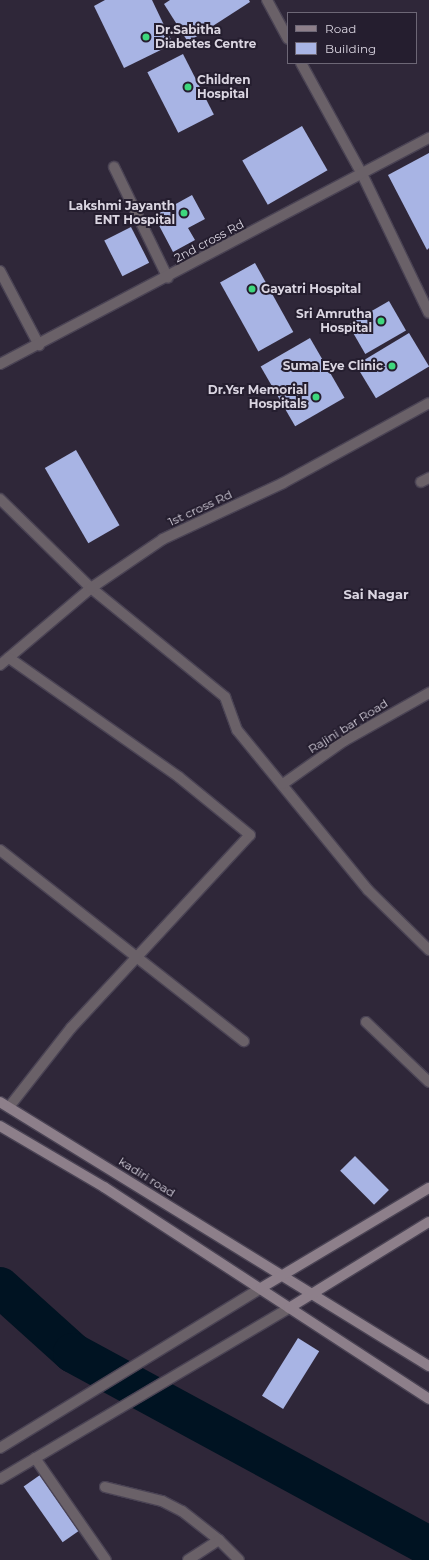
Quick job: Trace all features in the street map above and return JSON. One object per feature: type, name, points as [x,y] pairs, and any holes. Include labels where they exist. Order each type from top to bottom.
[{"type":"main road","name":"kadiri road","points":[[4,1104],[429,1366]]},
{"type":"main road","points":[[0,1126],[104,1187],[429,1399]]},
{"type":"main road","points":[[261,1288],[280,1275],[429,1188]]},
{"type":"main road","points":[[289,1308],[429,1222]]},
{"type":"street","points":[[267,0],[287,37]]},
{"type":"street","points":[[302,64],[362,174],[429,313]]},
{"type":"street","name":"2nd cross Rd","points":[[0,364],[168,278],[429,138]]},
{"type":"street","points":[[114,167],[168,278]]},
{"type":"street","points":[[0,271],[39,345]]},
{"type":"street","name":"1st cross Rd","points":[[0,665],[91,588],[163,539],[284,483],[429,403]]},
{"type":"street","points":[[0,499],[91,588],[225,697],[237,730],[283,784],[368,890],[429,950]]},
{"type":"street","points":[[4,1104],[136,956],[250,835],[178,777],[9,658]]},
{"type":"street","name":"Rajini bar Road","points":[[283,784],[344,741],[429,693]]},
{"type":"street","points":[[0,850],[244,1041]]},
{"type":"street","points":[[366,1022],[429,1082]]},
{"type":"street","points":[[0,1448],[213,1319],[261,1288]]},
{"type":"street","points":[[0,1479],[289,1308]]},
{"type":"street","points":[[35,1458],[106,1560]]},
{"type":"street","points":[[105,1487],[162,1501],[182,1511],[219,1540],[238,1560]]},
{"type":"street","points":[[188,1560],[219,1540]]},
{"type":"building","points":[[105,0],[152,0],[173,44],[124,68],[94,6]]},
{"type":"building","points":[[170,0],[249,0],[250,2],[188,42],[164,4]]},
{"type":"building","points":[[183,54],[214,115],[178,133],[147,72]]},
{"type":"building","points":[[302,126],[328,170],[268,205],[242,160]]},
{"type":"building","points":[[429,153],[429,248],[427,250],[388,175]]},
{"type":"building","points":[[192,195],[205,219],[188,228],[195,240],[173,252],[154,216]]},
{"type":"building","points":[[131,227],[149,263],[122,276],[104,241]]},
{"type":"building","points":[[255,263],[293,332],[258,351],[220,282]]},
{"type":"building","points":[[389,301],[406,330],[365,354],[348,324]]},
{"type":"building","points":[[409,333],[429,366],[376,398],[356,365]]},
{"type":"building","points":[[310,338],[344,398],[295,426],[261,366]]},
{"type":"building","points":[[76,450],[120,525],[88,543],[45,468]]},
{"type":"building","points":[[355,1156],[389,1190],[374,1205],[340,1171]]},
{"type":"building","points":[[298,1338],[319,1351],[283,1409],[262,1396]]},
{"type":"building","points":[[40,1475],[79,1531],[63,1542],[24,1486]]},
{"type":"waterway","points":[[0,1287],[73,1353],[429,1546]]},
{"type":"place","name":"Dr.Sabitha Diabetes Centre","points":[[146,37]]},
{"type":"place","name":"Children Hospital","points":[[188,87]]},
{"type":"place","name":"Lakshmi Jayanth ENT Hospital","points":[[184,213]]},
{"type":"place","name":"Gayatri Hospital","points":[[252,289]]},
{"type":"place","name":"Sri Amrutha Hospital","points":[[381,321]]},
{"type":"place","name":"Suma Eye Clinic","points":[[392,366]]},
{"type":"place","name":"Dr.Ysr Memorial Hospitals","points":[[316,397]]},
{"type":"district","name":"Sai Nagar","points":[[376,594]]}]
